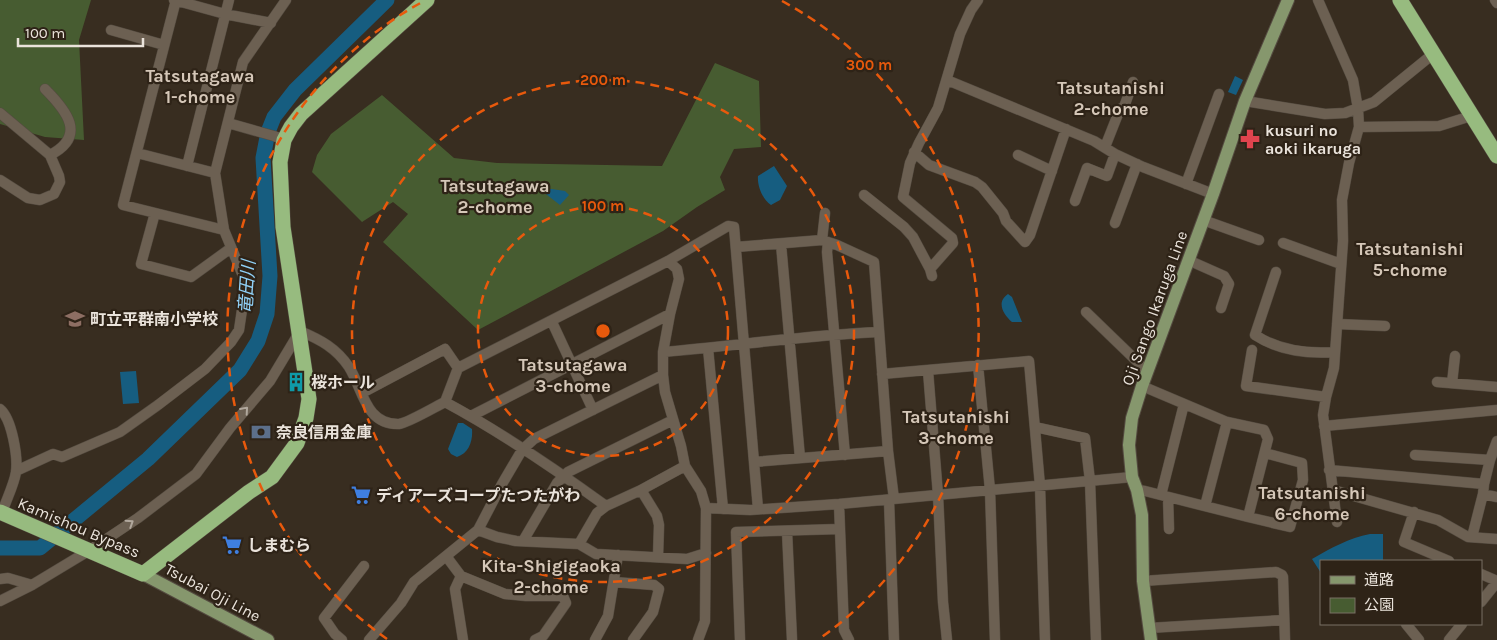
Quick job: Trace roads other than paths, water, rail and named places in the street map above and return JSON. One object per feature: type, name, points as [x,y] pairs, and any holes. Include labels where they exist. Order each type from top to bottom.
[{"type":"highway","points":[[143,574],[249,492],[272,477],[297,443],[306,418],[309,399],[283,227],[279,138],[301,114],[427,0]]},
{"type":"highway","points":[[1400,0],[1497,156]]},
{"type":"highway","name":"Kamishou Bypass","points":[[6,514],[143,574]]},
{"type":"main road","name":"Oji Sango Ikaruga Line","points":[[1150,634],[1143,580],[1142,515],[1137,490],[1132,477],[1129,445],[1132,418],[1147,371],[1213,194],[1245,101],[1288,0]]},
{"type":"main road","name":"Tsubai Oji Line","points":[[143,574],[255,636],[268,640]]},
{"type":"street","points":[[224,230],[123,205],[175,0],[225,14],[271,23]]},
{"type":"street","points":[[187,166],[229,0]]},
{"type":"street","points":[[16,472],[53,454],[62,456],[120,432],[206,369],[239,330],[246,283],[224,230],[215,172],[243,62],[286,0]]},
{"type":"street","points":[[864,195],[904,227],[913,237],[931,273],[953,243],[952,238],[903,197],[914,152],[938,108],[947,80],[949,64],[960,34],[971,10],[978,0]]},
{"type":"street","points":[[1318,0],[1353,80],[1359,128],[1342,200],[1341,264],[1334,368],[1323,415],[1337,522]]},
{"type":"street","points":[[111,30],[164,45]]},
{"type":"street","points":[[1245,101],[1325,114],[1358,109],[1374,102],[1433,54]]},
{"type":"street","points":[[947,80],[1066,129],[1137,164],[1213,194]]},
{"type":"street","points":[[1105,147],[1120,109],[1124,107],[1133,82]]},
{"type":"street","points":[[45,89],[61,104],[70,120],[71,134],[66,144],[60,150],[50,155]]},
{"type":"street","points":[[1186,184],[1219,94]]},
{"type":"street","points":[[0,113],[50,155],[60,182],[54,194],[40,200],[28,198],[0,180]]},
{"type":"street","points":[[1359,128],[1439,126],[1471,116]]},
{"type":"street","points":[[228,123],[279,138]]},
{"type":"street","points":[[914,152],[930,165],[975,182],[982,187],[1006,221],[1024,242],[1030,235],[1066,129]]},
{"type":"street","points":[[137,153],[215,172]]},
{"type":"street","points":[[1076,201],[1087,168],[1107,176],[1115,154]]},
{"type":"street","points":[[1018,155],[1052,171]]},
{"type":"street","points":[[1115,223],[1137,164]]},
{"type":"street","points":[[155,213],[142,264],[191,277],[231,248]]},
{"type":"street","points":[[825,213],[825,241],[836,334],[845,455]]},
{"type":"street","points":[[1203,220],[1259,240]]},
{"type":"street","points":[[0,601],[32,585],[90,550],[138,518],[196,474],[230,428],[270,381],[300,331],[322,340],[348,366],[362,392],[367,407],[375,416],[387,422],[401,424],[445,402],[458,368],[552,322],[668,261],[728,226],[734,227],[758,510]]},
{"type":"street","points":[[736,247],[825,241],[874,262],[891,499],[894,640]]},
{"type":"street","points":[[1283,243],[1341,264]]},
{"type":"street","points":[[781,244],[800,458]]},
{"type":"street","points":[[1188,260],[1224,276],[1229,284],[1221,308]]},
{"type":"street","points":[[668,261],[677,269],[679,279],[662,352],[665,392],[685,466],[701,491],[706,508],[705,621],[698,640]]},
{"type":"street","points":[[1276,272],[1255,335],[1287,349],[1325,353],[1335,352]]},
{"type":"street","points":[[1086,312],[1147,371]]},
{"type":"street","points":[[471,416],[670,314]]},
{"type":"street","points":[[552,322],[593,410]]},
{"type":"street","points":[[1337,324],[1385,326]]},
{"type":"street","points":[[662,352],[790,338],[879,332]]},
{"type":"street","points":[[708,348],[723,509]]},
{"type":"street","points":[[362,392],[445,349],[458,368]]},
{"type":"street","points":[[1252,350],[1246,386],[1326,397]]},
{"type":"street","points":[[1452,383],[1455,356]]},
{"type":"street","points":[[882,374],[1029,362],[1040,486],[1045,640]]},
{"type":"street","points":[[978,366],[990,490],[995,640]]},
{"type":"street","points":[[928,371],[947,640]]},
{"type":"street","points":[[369,640],[401,603],[414,582],[478,530],[522,450],[534,439],[663,375]]},
{"type":"street","points":[[1437,382],[1497,387]]},
{"type":"street","points":[[1142,386],[1227,422],[1264,430],[1268,439],[1248,516]]},
{"type":"street","points":[[445,402],[471,416],[564,476],[606,506]]},
{"type":"street","points":[[1169,529],[1164,496],[1184,404]]},
{"type":"street","points":[[0,409],[5,413],[13,432],[16,472],[6,514]]},
{"type":"street","points":[[1324,426],[1497,410]]},
{"type":"street","points":[[524,541],[557,484],[568,472],[673,420]]},
{"type":"street","points":[[1205,506],[1227,422]]},
{"type":"street","points":[[1035,427],[1085,438],[1090,481],[1096,640]]},
{"type":"street","points":[[1472,537],[1490,460],[1497,441]]},
{"type":"street","points":[[754,462],[888,451]]},
{"type":"street","points":[[1137,490],[1290,527],[1304,480],[1302,463],[1265,453]]},
{"type":"street","points":[[1415,456],[1490,460]]},
{"type":"street","points":[[579,544],[598,513],[606,506],[642,490],[685,466]]},
{"type":"street","points":[[1329,470],[1484,489],[1497,497]]},
{"type":"street","points":[[706,508],[758,510],[1132,477]]},
{"type":"street","points":[[642,490],[657,516],[659,526],[658,557]]},
{"type":"street","points":[[1333,490],[1438,520],[1468,536],[1497,539]]},
{"type":"street","points":[[839,504],[844,630],[849,640]]},
{"type":"street","points":[[1414,512],[1404,542],[1447,560]]},
{"type":"street","points":[[740,640],[736,532],[840,529]]},
{"type":"street","points":[[478,530],[497,537],[524,541],[579,544],[596,554],[687,559],[706,553]]},
{"type":"street","points":[[787,531],[792,640]]},
{"type":"street","points":[[595,640],[608,616],[618,555]]},
{"type":"street","points":[[446,556],[461,576],[505,594],[563,596],[566,603],[543,636],[535,640]]},
{"type":"street","points":[[342,640],[335,634],[324,618],[364,566]]},
{"type":"street","points":[[1143,580],[1276,572],[1283,577],[1285,640]]},
{"type":"street","points":[[1482,574],[1497,582],[1482,601]]},
{"type":"street","points":[[461,576],[455,589],[463,640]]},
{"type":"street","points":[[0,580],[8,578],[32,585]]},
{"type":"street","points":[[614,582],[654,585],[659,589],[649,619],[633,640]]},
{"type":"street","points":[[1150,634],[1284,620]]},
{"type":"street","points":[[1407,625],[1419,640]]},
{"type":"street","points":[[1449,640],[1461,625]]},
{"type":"water","points":[[1235,76],[1243,80],[1236,95],[1228,92]]},
{"type":"water","points":[[774,166],[787,186],[780,200],[771,205],[765,200],[761,192],[758,176]]},
{"type":"water","points":[[545,188],[565,191],[569,195],[560,205],[542,191]]},
{"type":"water","points":[[1008,294],[1012,297],[1022,322],[1012,322],[1002,308],[1002,301]]},
{"type":"water","points":[[136,371],[139,403],[123,404],[120,372]]},
{"type":"water","points":[[458,423],[463,423],[472,429],[472,433],[471,442],[467,450],[457,457],[451,454],[448,449]]},
{"type":"water","points":[[1383,534],[1383,560],[1320,560],[1320,571],[1312,559],[1333,547],[1362,536]]},
{"type":"waterway","name":"竜田川","points":[[0,548],[40,548],[148,459],[240,370],[258,341],[267,314],[270,276],[263,158],[268,132],[274,117],[295,90],[387,0]]},
{"type":"place","name":"kusuri no aoki ikaruga","points":[[1250,139]]},
{"type":"place","name":"町立平群南小学校","points":[[75,319]]},
{"type":"place","name":"桜ホール","points":[[296,382]]},
{"type":"place","name":"奈良信用金庫","points":[[261,432]]},
{"type":"place","name":"ディアーズコープたつたがわ","points":[[361,495]]},
{"type":"place","name":"しまむら","points":[[232,545]]},
{"type":"district","name":"Tatsutagawa 1-chome","points":[[200,86]]},
{"type":"district","name":"Tatsutanishi 2-chome","points":[[1111,98]]},
{"type":"district","name":"Tatsutagawa 2-chome","points":[[495,196]]},
{"type":"district","name":"Tatsutanishi 5-chome","points":[[1410,259]]},
{"type":"district","name":"Tatsutagawa 3-chome","points":[[573,375]]},
{"type":"district","name":"Tatsutanishi 3-chome","points":[[956,427]]},
{"type":"district","name":"Tatsutanishi 6-chome","points":[[1312,503]]},
{"type":"district","name":"Kita-Shigigaoka 2-chome","points":[[551,576]]}]
